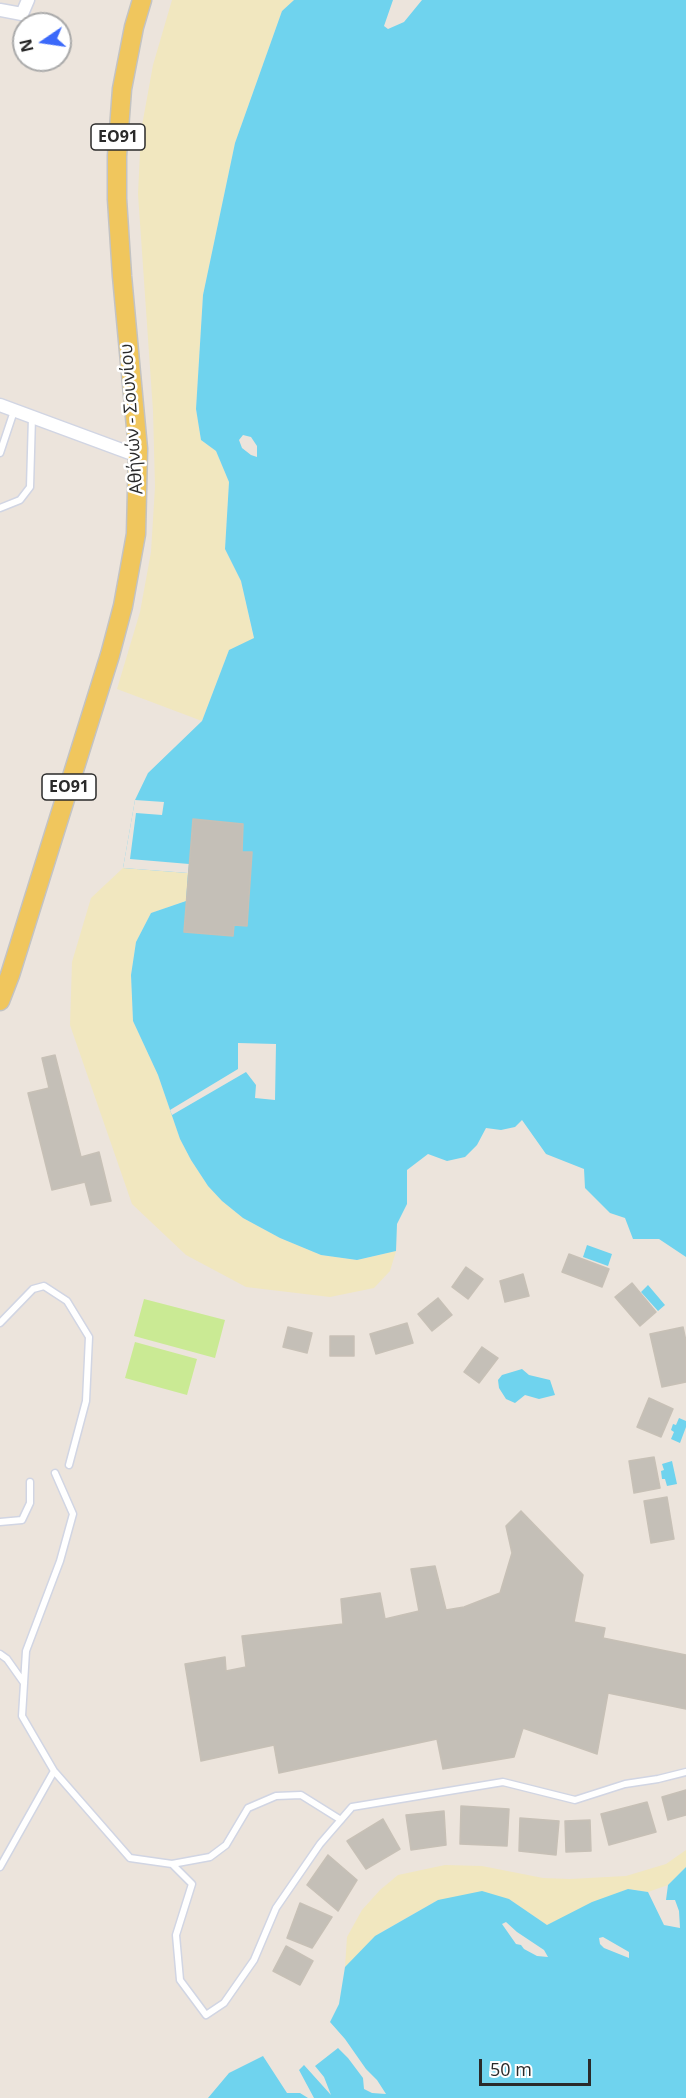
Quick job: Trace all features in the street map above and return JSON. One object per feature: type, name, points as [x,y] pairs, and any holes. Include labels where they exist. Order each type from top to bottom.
[{"type":"main road","name":"Αθήνών - Σουνίου","points":[[0,1001],[110,655],[123,606],[136,534],[138,456],[122,276],[117,156],[122,89],[134,27],[142,0]]},
{"type":"street","points":[[0,10],[22,14],[28,0]]},
{"type":"street","points":[[0,405],[138,456]]},
{"type":"lane","points":[[0,453],[14,410]]},
{"type":"lane","points":[[0,508],[20,500],[30,487],[32,417]]},
{"type":"lane","points":[[0,1323],[33,1289],[44,1286],[67,1301],[89,1337],[86,1401],[69,1465]]},
{"type":"lane","points":[[55,1473],[73,1514],[60,1561],[26,1651],[22,1716],[54,1771],[130,1858],[172,1864],[210,1857],[226,1845],[248,1808],[276,1796],[302,1795],[341,1820]]},
{"type":"lane","points":[[0,1522],[22,1520],[30,1503],[30,1482]]},
{"type":"lane","points":[[0,1654],[7,1659],[24,1684]]},
{"type":"lane","points":[[0,1867],[54,1771]]},
{"type":"lane","points":[[172,1864],[192,1884],[176,1935],[180,1980],[206,2014],[224,2003],[254,1960],[276,1908],[320,1844],[352,1807],[503,1782],[574,1800],[625,1784],[686,1772]]},
{"type":"sand","points":[[172,0],[294,0],[282,11],[235,143],[203,295],[196,409],[201,440],[216,451],[229,482],[225,549],[241,581],[254,639],[229,650],[202,721],[117,689],[140,612],[151,552],[155,487],[153,411],[138,194],[141,131],[153,65]]},
{"type":"sand","points":[[123,868],[188,873],[186,901],[151,913],[136,942],[131,975],[133,1021],[158,1075],[180,1139],[191,1160],[208,1186],[222,1201],[243,1218],[280,1238],[321,1255],[357,1260],[396,1251],[390,1271],[374,1288],[330,1297],[246,1287],[186,1255],[132,1204],[70,1025],[72,962],[91,898]]},
{"type":"sand","points":[[686,1850],[686,1867],[668,1885],[648,1892],[628,1889],[547,1925],[509,1899],[438,1900],[380,1933],[345,1967],[347,1937],[362,1910],[398,1875],[445,1865],[482,1866],[543,1878],[626,1876],[666,1864]]},
{"type":"green space","points":[[144,1299],[225,1320],[215,1358],[134,1336]]},
{"type":"green space","points":[[135,1342],[197,1359],[187,1395],[125,1378]]},
{"type":"water","points":[[294,0],[393,0],[384,26],[388,29],[404,22],[422,0],[686,0],[686,1257],[659,1239],[633,1239],[625,1218],[610,1213],[585,1188],[584,1169],[546,1154],[522,1120],[515,1127],[501,1130],[486,1128],[477,1145],[465,1157],[447,1161],[428,1154],[407,1170],[407,1204],[397,1224],[396,1251],[357,1260],[321,1255],[280,1238],[243,1218],[208,1186],[180,1139],[158,1075],[133,1021],[131,975],[136,942],[151,913],[186,901],[188,873],[123,868],[135,800],[148,773],[202,721],[229,650],[254,638],[241,581],[225,549],[229,482],[216,451],[201,440],[196,409],[203,295],[235,143],[282,11]],"holes":[[[243,435],[251,437],[257,446],[257,457],[242,448],[239,440]]]},
{"type":"water","points":[[587,1245],[612,1254],[608,1266],[583,1257]]},
{"type":"water","points":[[648,1285],[665,1305],[658,1311],[641,1292]]},
{"type":"water","points":[[522,1369],[529,1375],[550,1380],[555,1395],[539,1399],[525,1395],[515,1403],[506,1399],[499,1388],[498,1380],[502,1375]]},
{"type":"water","points":[[679,1418],[686,1421],[680,1443],[671,1439],[674,1432],[671,1430],[673,1424],[676,1425]]},
{"type":"water","points":[[672,1461],[677,1484],[667,1486],[665,1479],[662,1479],[661,1471],[664,1470],[662,1464]]},
{"type":"water","points":[[686,1867],[686,2098],[314,2098],[299,2070],[304,2065],[331,2095],[324,2077],[315,2066],[338,2048],[363,2078],[364,2089],[372,2093],[386,2094],[330,2022],[339,2004],[345,1967],[375,1936],[438,1900],[482,1891],[509,1899],[547,1925],[592,1902],[628,1889],[648,1892],[664,1925],[680,1928],[679,1911],[675,1900],[666,1900],[668,1885]],"holes":[[[506,1922],[544,1950],[548,1957],[537,1956],[516,1944],[502,1924]],[[603,1937],[629,1952],[629,1958],[604,1948],[599,1938]]]},
{"type":"water","points":[[263,2056],[287,2093],[300,2093],[308,2098],[208,2098],[229,2073]]},
{"type":"pier","points":[[135,800],[164,802],[162,815],[136,813],[130,859],[189,864],[188,873],[123,868]]},
{"type":"pier","points":[[238,1043],[276,1044],[275,1100],[255,1098],[256,1085],[246,1072],[172,1115],[170,1110],[238,1069]]},
{"type":"building","points":[[193,819],[243,824],[242,852],[252,852],[247,926],[234,925],[233,936],[184,932]]},
{"type":"building","points":[[55,1055],[81,1157],[99,1152],[111,1201],[91,1205],[85,1182],[52,1190],[28,1093],[49,1088],[42,1058]]},
{"type":"building","points":[[569,1254],[609,1269],[602,1287],[562,1272]]},
{"type":"building","points":[[466,1267],[483,1279],[468,1299],[452,1287]]},
{"type":"building","points":[[523,1274],[529,1296],[505,1302],[500,1281]]},
{"type":"building","points":[[632,1283],[656,1312],[640,1326],[615,1297]]},
{"type":"building","points":[[438,1298],[452,1315],[432,1331],[418,1314]]},
{"type":"building","points":[[407,1323],[413,1343],[376,1354],[370,1334]]},
{"type":"building","points":[[288,1327],[312,1333],[307,1353],[283,1347]]},
{"type":"building","points":[[683,1327],[686,1341],[686,1382],[662,1387],[650,1334]]},
{"type":"building","points":[[330,1336],[354,1336],[354,1356],[330,1356]]},
{"type":"building","points":[[482,1347],[498,1358],[479,1383],[464,1372]]},
{"type":"building","points":[[649,1398],[673,1409],[661,1437],[637,1427]]},
{"type":"building","points":[[654,1457],[660,1488],[634,1493],[629,1461]]},
{"type":"building","points":[[667,1497],[674,1539],[651,1543],[644,1501]]},
{"type":"building","points":[[521,1511],[583,1575],[574,1622],[605,1628],[603,1638],[686,1655],[686,1709],[608,1693],[597,1754],[523,1728],[514,1757],[443,1769],[437,1739],[279,1773],[274,1745],[201,1761],[185,1664],[225,1657],[226,1671],[246,1667],[242,1636],[343,1624],[341,1599],[380,1593],[385,1619],[419,1611],[411,1569],[435,1566],[446,1610],[464,1607],[500,1593],[512,1553],[506,1526]]},
{"type":"building","points":[[686,1790],[686,1815],[668,1820],[662,1797]]},
{"type":"building","points":[[647,1802],[656,1832],[609,1845],[601,1814]]},
{"type":"building","points":[[461,1806],[509,1809],[507,1846],[460,1844]]},
{"type":"building","points":[[444,1811],[446,1845],[411,1850],[406,1815]]},
{"type":"building","points":[[520,1818],[559,1821],[556,1855],[519,1851]]},
{"type":"building","points":[[383,1819],[400,1849],[366,1869],[347,1841]]},
{"type":"building","points":[[590,1820],[591,1851],[566,1852],[565,1821]]},
{"type":"building","points":[[328,1855],[357,1880],[338,1911],[307,1885]]},
{"type":"building","points":[[300,1903],[332,1917],[312,1948],[287,1938]]},
{"type":"building","points":[[286,1946],[313,1961],[300,1985],[273,1971]]}]
